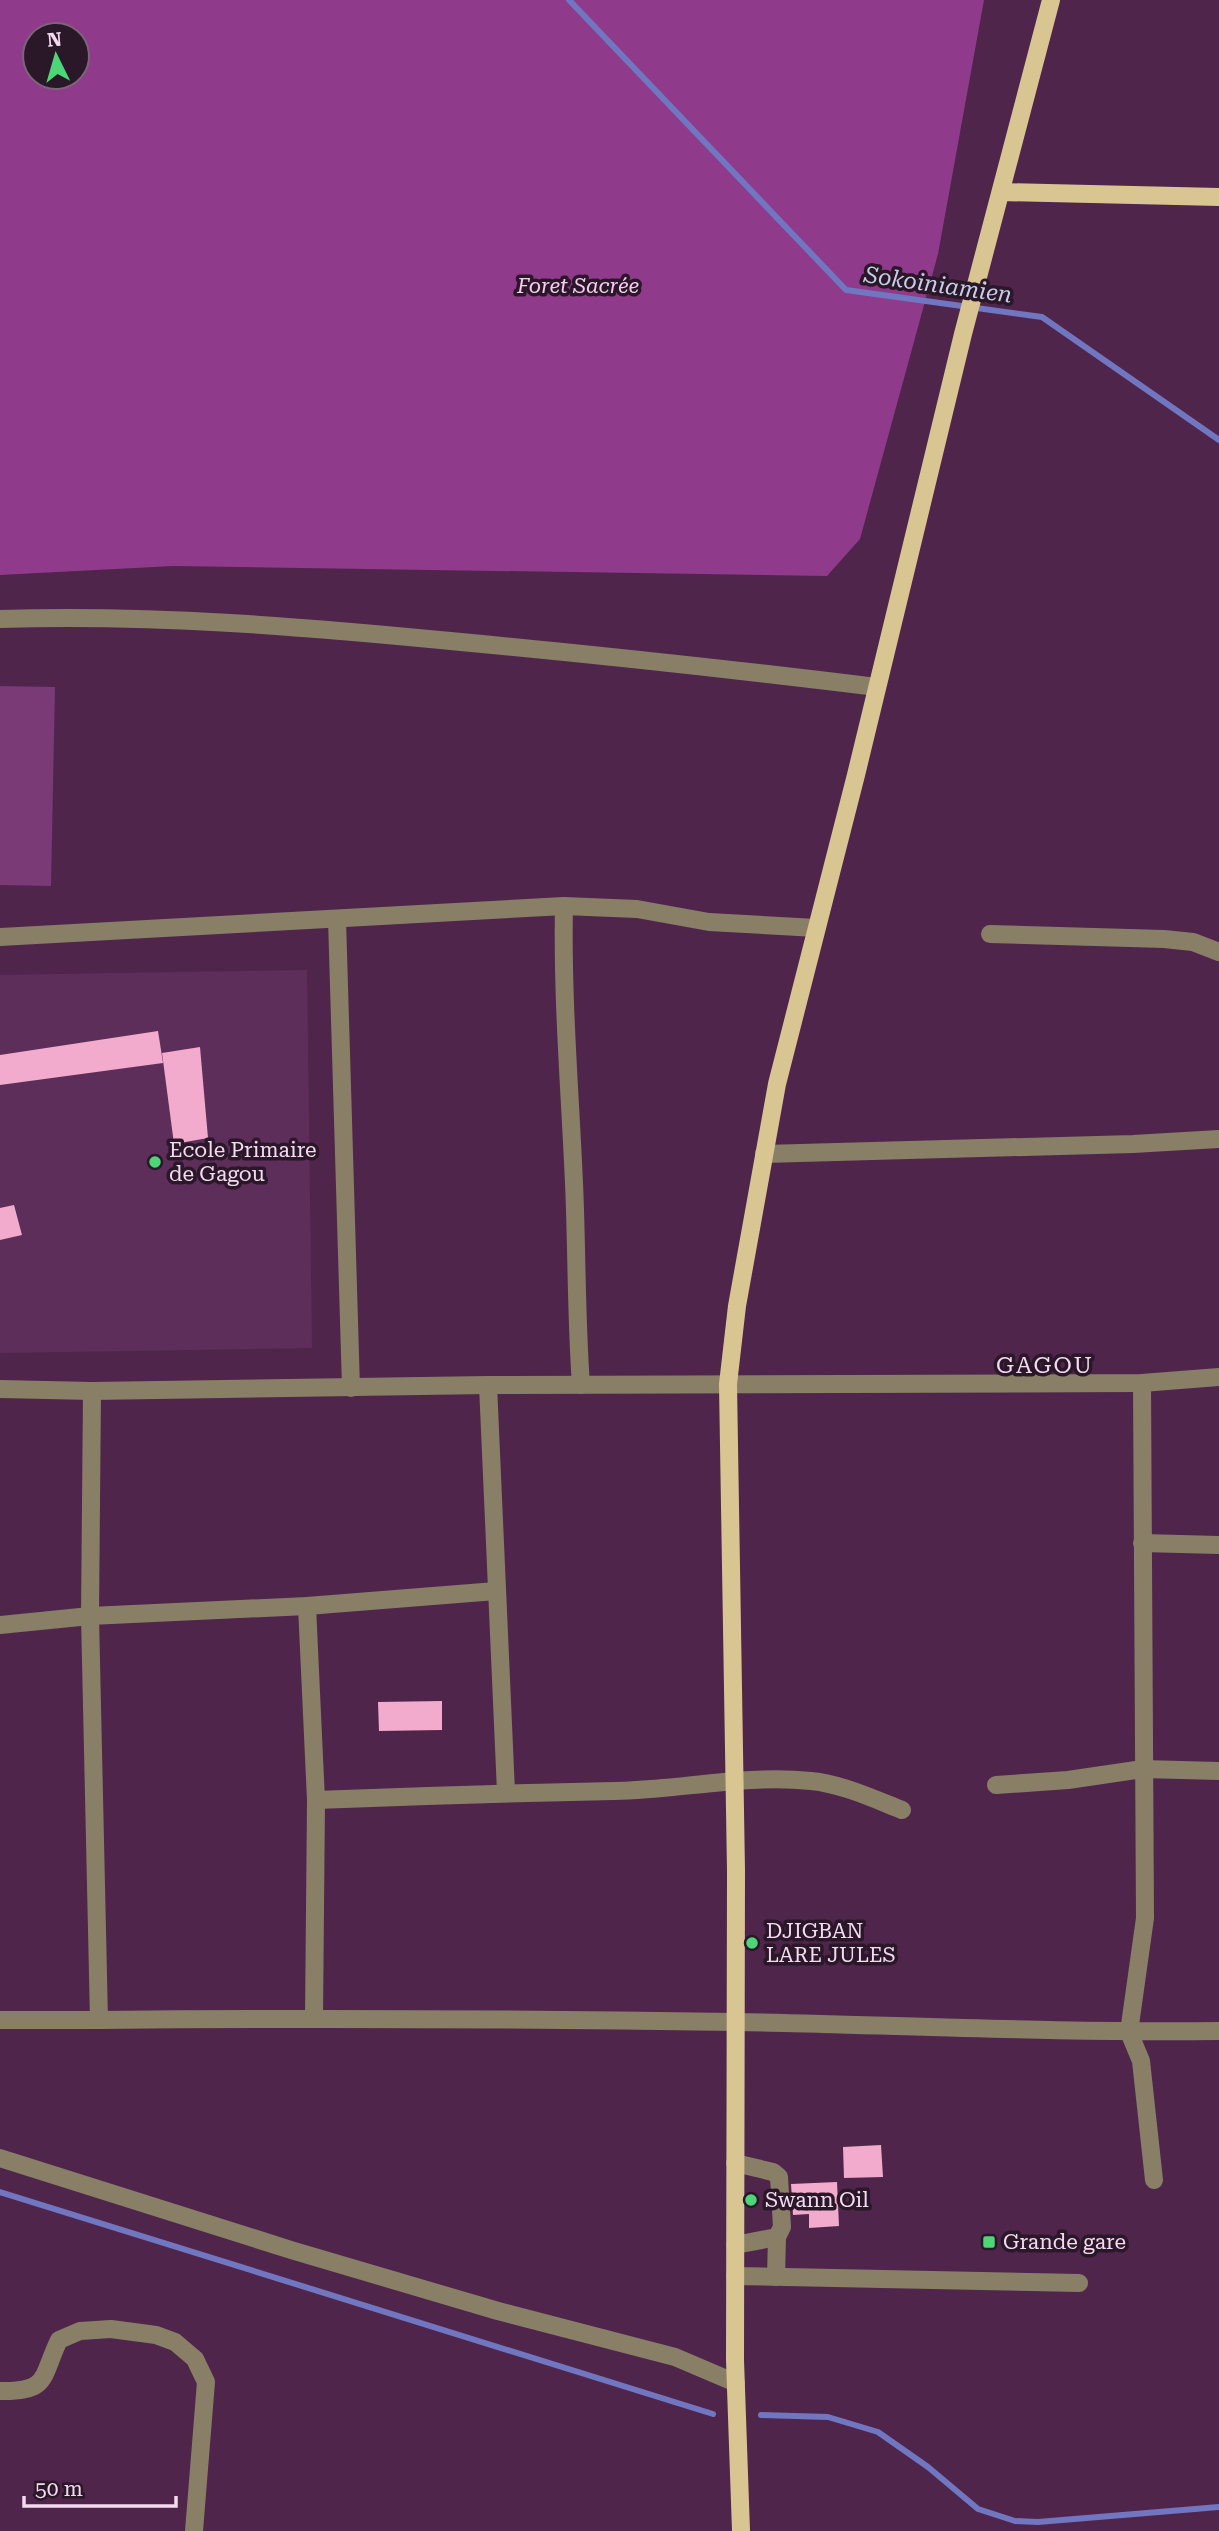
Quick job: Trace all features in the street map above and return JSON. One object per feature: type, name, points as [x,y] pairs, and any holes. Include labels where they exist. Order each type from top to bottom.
[{"type":"main road","points":[[741,2531],[736,2383],[734,1780],[728,1384],[737,1306],[777,1084],[963,334],[1051,0]]},
{"type":"main road","points":[[1001,192],[1219,197]]},
{"type":"street","points":[[0,619],[136,618],[250,624],[570,652],[877,687]]},
{"type":"street","points":[[564,906],[580,1385]]},
{"type":"street","points":[[0,937],[564,906],[637,909],[709,922],[816,928]]},
{"type":"street","points":[[338,919],[351,1388]]},
{"type":"street","points":[[990,934],[1164,939],[1193,942],[1219,952]]},
{"type":"street","points":[[764,1154],[1133,1144],[1219,1139]]},
{"type":"street","points":[[0,1388],[92,1391],[488,1385],[1142,1382],[1219,1377]]},
{"type":"street","points":[[1142,1382],[1146,1918],[1129,2032],[1141,2061],[1154,2180]]},
{"type":"street","points":[[488,1385],[506,1792]]},
{"type":"street","points":[[92,1391],[90,1616],[99,2020]]},
{"type":"street","points":[[1142,1542],[1219,1545]]},
{"type":"street","points":[[0,1625],[90,1616],[307,1606],[496,1591]]},
{"type":"street","points":[[307,1606],[316,1800],[314,2018]]},
{"type":"street","points":[[996,1785],[1068,1780],[1143,1769],[1219,1771]]},
{"type":"street","points":[[316,1800],[506,1792],[618,1791],[734,1780],[813,1781],[902,1810]]},
{"type":"street","points":[[0,2020],[314,2018],[735,2022],[1129,2032],[1219,2031]]},
{"type":"street","points":[[0,2158],[317,2258],[498,2311],[675,2357],[736,2383]]},
{"type":"street","points":[[735,2163],[773,2172],[779,2177],[782,2227],[777,2237],[776,2277]]},
{"type":"street","points":[[735,2245],[777,2237]]},
{"type":"street","points":[[735,2276],[1079,2283]]},
{"type":"street","points":[[0,2391],[33,2388],[43,2380],[59,2340],[80,2331],[111,2329],[156,2335],[175,2342],[195,2359],[206,2382],[194,2531]]},
{"type":"shaded area","points":[[0,686],[55,687],[51,886],[0,885]]},
{"type":"shaded area","name":"Ecole Primaire de Gagou","points":[[307,970],[312,1348],[0,1353],[0,975]]},
{"type":"green space","name":"Foret Sacrée","points":[[0,0],[984,0],[938,254],[860,539],[827,576],[173,566],[0,575]]},
{"type":"building","points":[[158,1031],[163,1063],[0,1085],[0,1055]]},
{"type":"building","name":"Ecole Primaire de Gagou","points":[[200,1047],[208,1138],[174,1144],[162,1053]]},
{"type":"building","points":[[14,1205],[22,1235],[0,1240],[0,1208]]},
{"type":"building","points":[[442,1701],[442,1730],[379,1731],[378,1702]]},
{"type":"building","points":[[881,2145],[883,2177],[844,2178],[843,2147]]},
{"type":"building","points":[[837,2182],[839,2226],[809,2228],[809,2214],[793,2215],[791,2184]]},
{"type":"waterway","name":"Sokoiniamien","points":[[569,0],[846,290],[1042,317],[1219,440]]},
{"type":"waterway","points":[[0,2192],[713,2414]]},
{"type":"waterway","points":[[761,2415],[828,2417],[878,2432],[928,2467],[978,2509],[1015,2521],[1038,2522],[1219,2507]]},
{"type":"place","name":"Ecole Primaire de Gagou","points":[[155,1162]]},
{"type":"place","name":"DJIGBAN LARE JULES","points":[[752,1943]]},
{"type":"place","name":"Swann Oil","points":[[751,2200]]},
{"type":"place","name":"Grande gare","points":[[989,2242]]},
{"type":"district","name":"GAGOU","points":[[1045,1365]]}]
